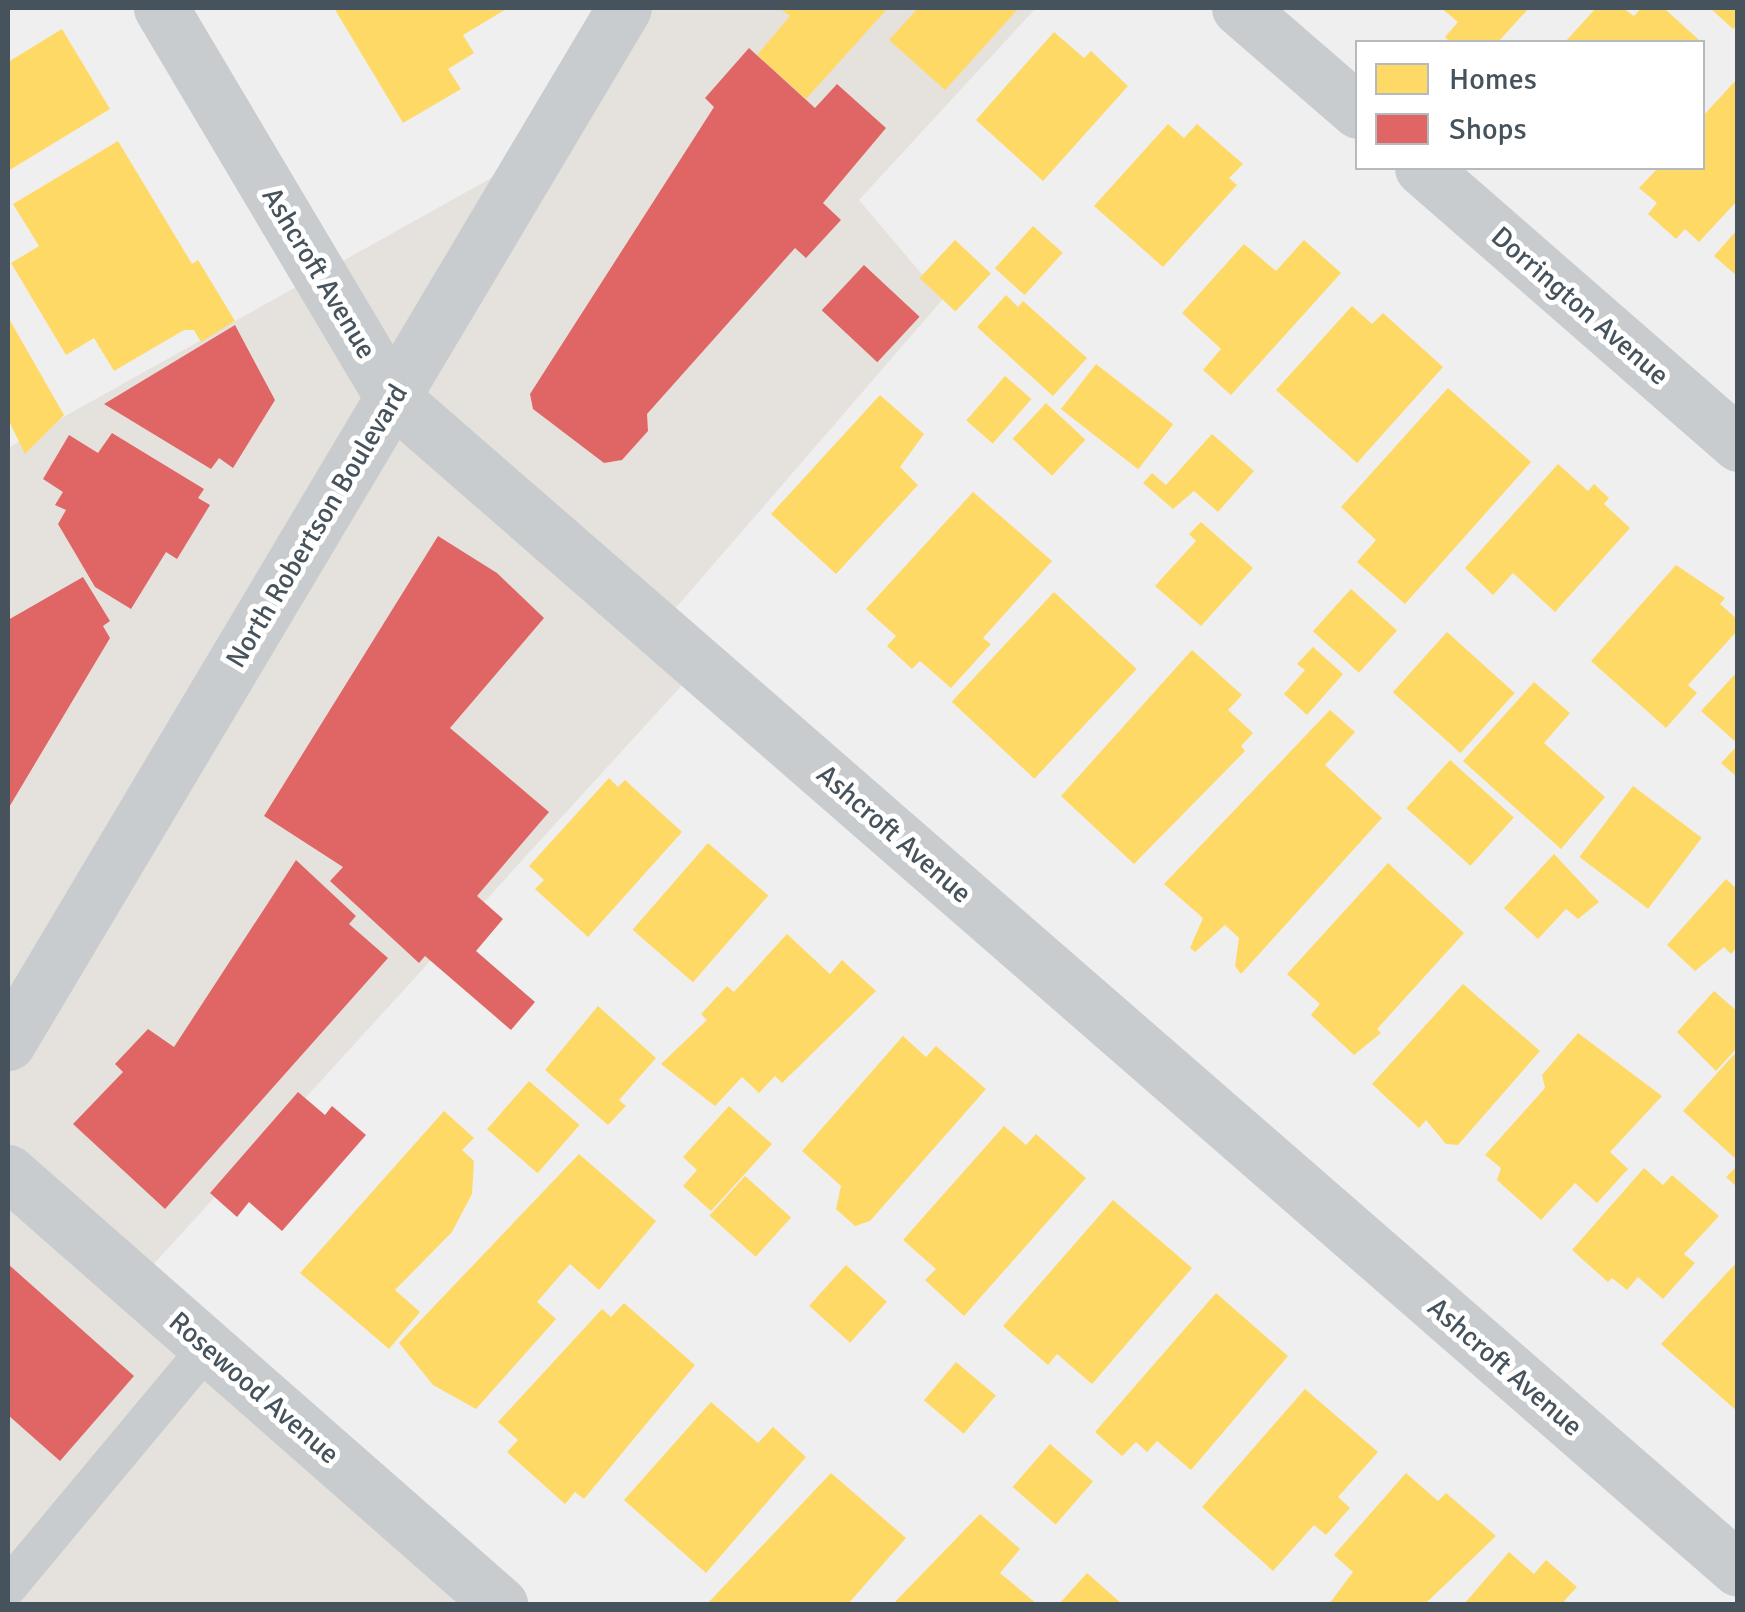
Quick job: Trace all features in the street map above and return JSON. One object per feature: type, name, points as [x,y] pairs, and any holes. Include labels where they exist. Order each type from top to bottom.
[{"type":"street","name":"Ashcroft Avenue","points":[[161,8],[394,398],[1738,1570]]},
{"type":"street","name":"North Robertson Boulevard","points":[[8,1042],[624,8]]},
{"type":"street","points":[[1239,8],[1355,108]]},
{"type":"street","name":"Dorrington Avenue","points":[[1424,170],[1738,444]]},
{"type":"street","name":"Rosewood Avenue","points":[[8,1172],[500,1604]]},
{"type":"lane","points":[[8,1587],[208,1347]]},
{"type":"shaded area","points":[[623,8],[1036,8],[859,200],[943,299],[667,618],[705,660],[141,1278],[483,1604],[8,1604],[8,448],[536,153]]},
{"type":"building: Homes","points":[[334,8],[508,8],[463,35],[474,53],[448,69],[461,89],[403,123]]},
{"type":"building: Homes","points":[[779,8],[888,8],[806,99],[757,55],[790,16]]},
{"type":"building: Homes","points":[[918,8],[1019,8],[945,90],[889,40]]},
{"type":"building: Homes","points":[[1441,8],[1529,8],[1500,40],[1448,40],[1445,37],[1458,22]]},
{"type":"building: Homes","points":[[1596,8],[1623,8],[1634,16],[1641,8],[1664,8],[1699,40],[1567,40]]},
{"type":"building: Homes","points":[[1710,8],[1738,8],[1738,24],[1733,29]]},
{"type":"building: Homes","points":[[62,29],[110,109],[8,171],[8,62]]},
{"type":"building: Homes","points":[[1054,32],[1084,58],[1091,51],[1128,86],[1043,181],[976,120]]},
{"type":"building: Homes","points":[[1738,78],[1738,200],[1699,242],[1685,229],[1676,239],[1648,214],[1657,203],[1639,188],[1656,170],[1705,170],[1705,114]]},
{"type":"building: Homes","points":[[1168,124],[1184,138],[1197,124],[1243,164],[1229,178],[1237,185],[1163,267],[1094,206]]},
{"type":"building: Homes","points":[[118,141],[192,264],[198,260],[235,321],[201,342],[194,330],[184,330],[114,371],[94,338],[66,355],[11,263],[39,246],[13,204]]},
{"type":"building: Homes","points":[[1033,226],[1063,253],[1025,295],[995,268]]},
{"type":"building: Homes","points":[[1738,229],[1738,277],[1714,256]]},
{"type":"building: Homes","points":[[955,240],[991,273],[955,311],[920,278]]},
{"type":"building: Homes","points":[[1304,240],[1341,273],[1231,395],[1203,370],[1221,349],[1182,313],[1244,244],[1276,271]]},
{"type":"building: Homes","points":[[1006,295],[1018,307],[1023,301],[1087,358],[1053,396],[977,327]]},
{"type":"building: Homes","points":[[1352,306],[1372,324],[1383,313],[1443,367],[1357,463],[1276,390]]},
{"type":"building: Homes","points":[[8,317],[64,415],[25,454],[8,419]]},
{"type":"building: Homes","points":[[1096,364],[1173,424],[1138,469],[1061,409]]},
{"type":"building: Homes","points":[[1005,376],[1031,399],[993,443],[966,421]]},
{"type":"building: Homes","points":[[1448,388],[1531,462],[1405,604],[1357,562],[1376,540],[1341,507]]},
{"type":"building: Homes","points":[[880,395],[924,434],[900,467],[918,485],[836,574],[771,514]]},
{"type":"building: Homes","points":[[1046,403],[1085,440],[1052,476],[1013,439]]},
{"type":"building: Homes","points":[[1212,434],[1254,471],[1218,512],[1194,491],[1173,509],[1143,483],[1152,473],[1166,485]]},
{"type":"building: Homes","points":[[1558,464],[1588,491],[1594,484],[1609,498],[1604,504],[1630,528],[1555,612],[1513,573],[1493,595],[1465,568]]},
{"type":"building: Homes","points":[[973,492],[1052,561],[983,638],[991,644],[951,688],[920,661],[912,669],[887,646],[896,636],[866,609]]},
{"type":"building: Homes","points":[[1201,522],[1253,568],[1201,626],[1155,586],[1196,541],[1189,534]]},
{"type":"building: Homes","points":[[1676,565],[1725,598],[1720,604],[1738,620],[1738,630],[1688,685],[1697,693],[1666,728],[1591,661]]},
{"type":"building: Homes","points":[[1351,589],[1397,630],[1359,673],[1313,631]]},
{"type":"building: Homes","points":[[1054,592],[1137,669],[1034,779],[952,702]]},
{"type":"building: Homes","points":[[1447,632],[1515,693],[1460,753],[1393,692]]},
{"type":"building: Homes","points":[[1313,647],[1343,674],[1307,715],[1284,694],[1305,670],[1297,664]]},
{"type":"building: Homes","points":[[1192,650],[1242,695],[1228,710],[1253,733],[1241,746],[1245,751],[1134,864],[1061,796]]},
{"type":"building: Homes","points":[[1738,671],[1738,744],[1701,711]]},
{"type":"building: Homes","points":[[1534,682],[1570,713],[1544,743],[1605,797],[1561,849],[1463,761]]},
{"type":"building: Homes","points":[[1330,710],[1355,732],[1325,765],[1382,818],[1241,974],[1235,966],[1239,938],[1225,925],[1195,952],[1190,948],[1203,918],[1164,884]]},
{"type":"building: Homes","points":[[1738,745],[1738,778],[1721,763]]},
{"type":"building: Homes","points":[[1450,760],[1514,818],[1470,866],[1407,808]]},
{"type":"building: Homes","points":[[609,778],[618,787],[625,780],[682,832],[588,937],[535,889],[544,880],[529,866]]},
{"type":"building: Homes","points":[[1633,786],[1702,838],[1648,909],[1579,857]]},
{"type":"building: Homes","points":[[708,843],[768,895],[693,982],[633,930]]},
{"type":"building: Homes","points":[[1554,854],[1599,902],[1578,919],[1566,909],[1538,939],[1504,908]]},
{"type":"building: Homes","points":[[1388,863],[1464,933],[1377,1029],[1381,1033],[1354,1055],[1311,1015],[1320,1004],[1287,974]]},
{"type":"building: Homes","points":[[1726,879],[1738,890],[1738,946],[1731,954],[1724,947],[1695,971],[1667,945]]},
{"type":"building: Homes","points":[[787,934],[830,974],[842,960],[876,991],[782,1083],[775,1076],[759,1093],[742,1077],[715,1106],[661,1064],[707,1020],[701,1014],[727,986],[734,992]]},
{"type":"building: Homes","points":[[1463,984],[1540,1051],[1458,1145],[1446,1144],[1426,1120],[1419,1128],[1372,1084]]},
{"type":"building: Homes","points":[[1714,991],[1738,1012],[1738,1047],[1716,1071],[1677,1032]]},
{"type":"building: Homes","points":[[598,1006],[656,1058],[619,1100],[626,1106],[608,1125],[545,1070]]},
{"type":"building: Homes","points":[[1578,1033],[1662,1096],[1610,1152],[1628,1169],[1597,1203],[1575,1183],[1541,1220],[1497,1180],[1501,1168],[1485,1155],[1545,1088],[1542,1075]]},
{"type":"building: Homes","points":[[903,1036],[926,1057],[936,1046],[986,1089],[870,1221],[855,1226],[836,1209],[841,1186],[802,1151]]},
{"type":"building: Homes","points":[[1738,1050],[1738,1161],[1683,1111]]},
{"type":"building: Homes","points":[[529,1081],[580,1125],[538,1173],[487,1129]]},
{"type":"building: Homes","points":[[729,1106],[772,1144],[711,1211],[683,1186],[697,1170],[683,1157]]},
{"type":"building: Homes","points":[[444,1111],[474,1138],[462,1150],[474,1161],[472,1194],[452,1232],[395,1290],[420,1312],[389,1349],[300,1273]]},
{"type":"building: Homes","points":[[1004,1126],[1026,1145],[1036,1134],[1086,1178],[964,1316],[925,1280],[936,1269],[903,1240]]},
{"type":"building: Homes","points":[[579,1154],[656,1221],[599,1290],[570,1264],[537,1302],[556,1319],[476,1409],[433,1385],[399,1343]]},
{"type":"building: Homes","points":[[1738,1165],[1738,1188],[1726,1177]]},
{"type":"building: Homes","points":[[1644,1168],[1663,1185],[1672,1175],[1719,1216],[1684,1254],[1695,1263],[1663,1299],[1638,1277],[1627,1290],[1612,1278],[1608,1282],[1572,1250]]},
{"type":"building: Homes","points":[[745,1176],[791,1217],[756,1257],[710,1215]]},
{"type":"building: Homes","points":[[1113,1200],[1192,1268],[1092,1384],[1057,1354],[1048,1365],[1003,1326]]},
{"type":"building: Homes","points":[[1738,1261],[1738,1412],[1661,1344]]},
{"type":"building: Homes","points":[[846,1265],[887,1302],[850,1343],[809,1306]]},
{"type":"building: Homes","points":[[1216,1293],[1288,1356],[1191,1470],[1157,1441],[1147,1452],[1136,1442],[1122,1456],[1095,1432]]},
{"type":"building: Homes","points":[[624,1303],[695,1365],[584,1499],[575,1492],[565,1504],[507,1452],[518,1440],[498,1422],[602,1309],[611,1317]]},
{"type":"building: Homes","points":[[956,1362],[996,1395],[964,1434],[924,1400]]},
{"type":"building: Homes","points":[[1305,1389],[1378,1452],[1338,1497],[1350,1508],[1326,1535],[1314,1525],[1273,1571],[1202,1507]]},
{"type":"building: Homes","points":[[711,1402],[758,1443],[773,1427],[806,1457],[706,1573],[624,1500]]},
{"type":"building: Homes","points":[[1050,1444],[1093,1481],[1056,1524],[1013,1487]]},
{"type":"building: Homes","points":[[831,1473],[906,1538],[848,1604],[707,1604]]},
{"type":"building: Homes","points":[[1406,1473],[1438,1501],[1446,1493],[1496,1536],[1425,1604],[1329,1604],[1353,1572],[1334,1555]]},
{"type":"building: Homes","points":[[980,1514],[1020,1549],[1000,1573],[1037,1604],[893,1604]]},
{"type":"building: Homes","points":[[1509,1552],[1534,1574],[1546,1560],[1577,1587],[1564,1601],[1569,1604],[1464,1604]]},
{"type":"building: Homes","points":[[1087,1573],[1122,1604],[1059,1604]]},
{"type":"building: Shops","points":[[749,48],[815,108],[837,84],[886,128],[823,203],[841,220],[806,258],[795,248],[647,414],[648,431],[622,460],[604,463],[533,409],[530,394],[714,107],[705,98]]},
{"type":"building: Shops","points":[[864,265],[920,317],[877,362],[822,310]]},
{"type":"building: Shops","points":[[235,325],[275,400],[233,468],[219,458],[211,469],[104,404]]},
{"type":"building: Shops","points":[[112,433],[204,489],[198,498],[210,505],[177,559],[166,552],[131,609],[95,587],[58,524],[66,510],[55,505],[63,492],[43,479],[69,435],[98,453]]},
{"type":"building: Shops","points":[[438,536],[497,573],[544,618],[450,728],[549,812],[477,896],[503,919],[476,951],[535,1002],[511,1030],[425,956],[419,963],[330,881],[343,867],[264,816]]},
{"type":"building: Shops","points":[[83,577],[110,621],[103,626],[110,638],[8,809],[8,620]]},
{"type":"building: Shops","points":[[296,860],[356,916],[349,924],[388,958],[165,1209],[73,1124],[123,1072],[115,1064],[148,1029],[174,1047]]},
{"type":"building: Shops","points":[[298,1092],[325,1115],[332,1106],[366,1135],[282,1231],[249,1202],[237,1217],[210,1193]]},
{"type":"building: Shops","points":[[8,1264],[134,1376],[60,1461],[8,1415]]}]
